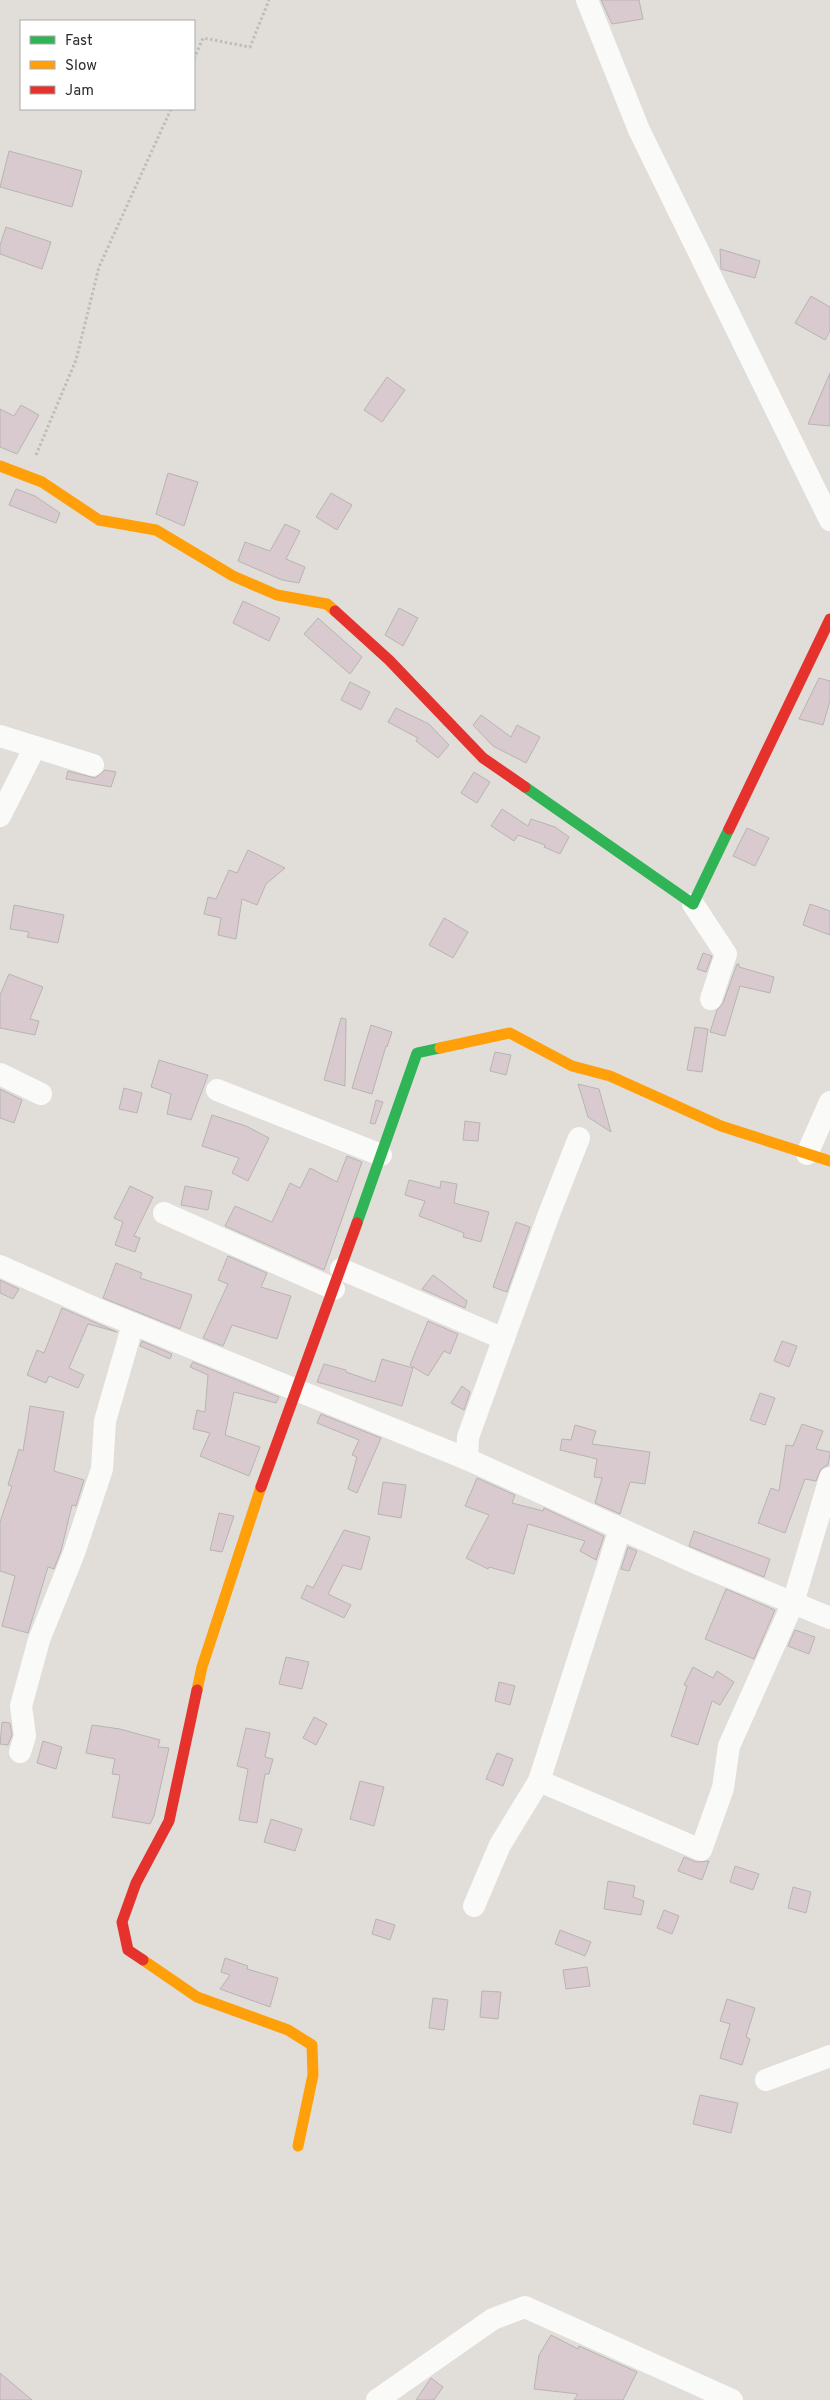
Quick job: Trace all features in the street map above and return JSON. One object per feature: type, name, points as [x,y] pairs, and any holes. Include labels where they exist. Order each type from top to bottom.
[{"type":"street","points":[[587,0],[639,130],[830,520]]},
{"type":"street","points":[[1,469],[42,482],[100,520],[156,530],[233,576],[277,595],[326,604],[389,660],[483,758],[692,904],[726,954],[711,999]]},
{"type":"street","points":[[692,904],[830,619]]},
{"type":"street","points":[[0,736],[93,765]]},
{"type":"street","points":[[0,816],[35,747]]},
{"type":"street","points":[[298,2146],[313,2075],[312,2045],[288,2030],[197,1997],[128,1950],[122,1922],[136,1883],[170,1821],[202,1667],[249,1519],[298,1390],[418,1053],[510,1033],[572,1066],[610,1076],[721,1126],[830,1161]]},
{"type":"street","points":[[0,1074],[40,1094]]},
{"type":"street","points":[[217,1090],[381,1156]]},
{"type":"street","points":[[807,1154],[830,1102]]},
{"type":"street","points":[[466,1459],[468,1437],[549,1214],[579,1138]]},
{"type":"street","points":[[164,1214],[337,1279],[504,1338]]},
{"type":"street","points":[[0,1266],[133,1324],[466,1459],[696,1563],[830,1618]]},
{"type":"street","points":[[20,1752],[25,1736],[20,1706],[39,1640],[74,1553],[102,1469],[105,1421],[133,1324]]},
{"type":"street","points":[[539,1781],[702,1850],[723,1788],[729,1746],[793,1603],[830,1478]]},
{"type":"street","points":[[474,1906],[500,1845],[539,1781],[620,1529]]},
{"type":"street","points":[[766,2080],[830,2056]]},
{"type":"street","points":[[377,2400],[493,2318],[525,2307],[732,2400]]},
{"type":"path","points":[[195,56],[203,38],[250,47],[269,0]]},
{"type":"path","points":[[27,476],[76,360],[99,267],[171,110]]},
{"type":"building","points":[[601,0],[639,0],[643,19],[612,24]]},
{"type":"building","points":[[9,151],[82,171],[72,207],[0,187]]},
{"type":"building","points":[[6,227],[51,242],[42,269],[0,254],[0,245]]},
{"type":"building","points":[[720,249],[760,261],[755,278],[721,269]]},
{"type":"building","points":[[811,296],[830,307],[830,331],[825,340],[795,323]]},
{"type":"building","points":[[830,373],[830,426],[808,424]]},
{"type":"building","points":[[387,377],[405,390],[382,422],[364,410]]},
{"type":"building","points":[[21,405],[39,415],[17,454],[0,447],[0,409],[14,416]]},
{"type":"building","points":[[168,473],[198,482],[184,526],[156,514]]},
{"type":"building","points":[[16,489],[35,496],[60,513],[56,523],[9,505]]},
{"type":"building","points":[[331,493],[352,505],[337,530],[316,517]]},
{"type":"building","points":[[285,524],[300,531],[286,559],[305,567],[299,583],[282,580],[238,561],[245,542],[270,551]]},
{"type":"building","points":[[243,601],[280,618],[269,641],[233,623]]},
{"type":"building","points":[[399,608],[418,618],[403,646],[385,635]]},
{"type":"building","points":[[318,618],[362,657],[350,674],[304,634]]},
{"type":"building","points":[[819,678],[830,681],[830,701],[823,725],[799,719]]},
{"type":"building","points":[[350,682],[370,692],[361,710],[341,700]]},
{"type":"building","points":[[396,708],[429,724],[449,745],[438,758],[416,741],[418,738],[388,722]]},
{"type":"building","points":[[481,715],[511,737],[517,725],[540,737],[526,763],[493,746],[473,725]]},
{"type":"building","points":[[105,770],[116,772],[111,787],[66,779],[68,771],[95,778]]},
{"type":"building","points":[[474,772],[490,782],[477,803],[461,793]]},
{"type":"building","points":[[502,809],[528,826],[531,819],[555,827],[569,837],[560,854],[544,847],[545,845],[518,835],[514,841],[491,826]]},
{"type":"building","points":[[747,828],[769,838],[755,866],[733,856]]},
{"type":"building","points":[[248,850],[285,868],[266,884],[257,905],[242,899],[236,939],[218,935],[221,918],[204,914],[208,897],[216,899],[229,870],[237,873]]},
{"type":"building","points":[[810,904],[830,911],[830,935],[803,925]]},
{"type":"building","points":[[14,905],[64,915],[58,943],[27,937],[29,932],[10,929]]},
{"type":"building","points":[[444,918],[468,932],[453,958],[429,945]]},
{"type":"building","points":[[703,953],[712,956],[706,972],[697,969]]},
{"type":"building","points":[[737,964],[739,964],[739,967],[774,977],[770,993],[740,986],[725,1036],[710,1032],[717,1010],[723,1003]]},
{"type":"building","points":[[9,974],[43,987],[30,1019],[39,1021],[35,1035],[0,1028],[0,995]]},
{"type":"building","points":[[341,1018],[346,1019],[345,1086],[324,1080]]},
{"type":"building","points":[[371,1025],[392,1032],[372,1094],[352,1088]]},
{"type":"building","points":[[695,1027],[708,1029],[702,1072],[687,1070]]},
{"type":"building","points":[[495,1052],[511,1055],[506,1075],[490,1071]]},
{"type":"building","points":[[159,1060],[208,1075],[191,1120],[167,1114],[171,1094],[151,1087]]},
{"type":"building","points":[[578,1084],[599,1089],[611,1132],[588,1117]]},
{"type":"building","points":[[124,1088],[142,1093],[137,1113],[119,1109]]},
{"type":"building","points":[[0,1089],[22,1100],[14,1123],[0,1118]]},
{"type":"building","points":[[376,1100],[383,1102],[375,1124],[370,1123]]},
{"type":"building","points":[[212,1115],[246,1126],[269,1138],[248,1181],[232,1173],[239,1158],[202,1146]]},
{"type":"building","points":[[465,1121],[480,1123],[478,1141],[463,1140]]},
{"type":"building","points":[[347,1156],[362,1162],[324,1270],[225,1226],[235,1206],[272,1222],[290,1183],[300,1188],[310,1168],[337,1182]]},
{"type":"building","points":[[409,1180],[440,1188],[441,1181],[457,1184],[454,1203],[489,1212],[481,1242],[463,1237],[464,1233],[419,1216],[425,1201],[405,1195]]},
{"type":"building","points":[[130,1186],[153,1197],[134,1236],[140,1238],[135,1252],[115,1245],[123,1222],[114,1218]]},
{"type":"building","points":[[185,1186],[212,1191],[208,1210],[181,1205]]},
{"type":"building","points":[[516,1222],[530,1227],[507,1292],[493,1287]]},
{"type":"building","points":[[228,1256],[267,1273],[261,1287],[291,1296],[277,1339],[232,1325],[223,1346],[203,1338],[228,1284],[218,1280]]},
{"type":"building","points":[[116,1263],[142,1273],[140,1278],[192,1295],[180,1329],[103,1298]]},
{"type":"building","points":[[433,1275],[467,1301],[465,1308],[422,1289]]},
{"type":"building","points":[[0,1280],[19,1289],[13,1299],[0,1293]]},
{"type":"building","points":[[62,1308],[117,1332],[88,1324],[69,1368],[84,1375],[78,1388],[49,1376],[46,1383],[27,1375],[37,1350],[44,1353]]},
{"type":"building","points":[[428,1321],[458,1334],[450,1354],[444,1351],[428,1376],[410,1365]]},
{"type":"building","points":[[142,1341],[172,1354],[170,1359],[140,1346]]},
{"type":"building","points":[[782,1341],[797,1346],[789,1367],[774,1361]]},
{"type":"building","points":[[382,1359],[413,1368],[402,1406],[317,1382],[324,1364],[346,1370],[346,1372],[375,1382]]},
{"type":"building","points":[[193,1362],[279,1397],[276,1403],[234,1392],[225,1435],[260,1447],[249,1476],[200,1456],[210,1433],[193,1429],[197,1410],[205,1412],[208,1375],[190,1367]]},
{"type":"building","points":[[462,1386],[470,1392],[464,1410],[451,1403]]},
{"type":"building","points":[[760,1393],[775,1398],[765,1425],[750,1420]]},
{"type":"building","points":[[30,1406],[64,1412],[54,1471],[84,1480],[76,1506],[72,1505],[61,1551],[54,1569],[48,1567],[28,1633],[2,1626],[15,1576],[0,1571],[0,1522],[12,1486],[8,1485],[19,1449],[23,1451]]},
{"type":"building","points":[[321,1414],[381,1438],[357,1493],[348,1489],[357,1457],[352,1455],[359,1440],[317,1423]]},
{"type":"building","points":[[802,1424],[823,1431],[816,1449],[830,1452],[830,1455],[828,1465],[821,1469],[816,1481],[805,1479],[785,1533],[758,1523],[771,1488],[779,1491],[786,1445],[793,1446]]},
{"type":"building","points":[[575,1425],[596,1431],[592,1444],[650,1452],[645,1484],[630,1482],[620,1514],[595,1503],[602,1478],[594,1477],[597,1459],[560,1450],[562,1439],[571,1440]]},
{"type":"building","points":[[477,1478],[515,1495],[512,1503],[543,1511],[544,1508],[604,1536],[596,1560],[580,1551],[585,1541],[528,1524],[514,1574],[489,1567],[488,1569],[466,1558],[489,1515],[465,1506]]},
{"type":"building","points":[[383,1482],[406,1485],[401,1518],[378,1514]]},
{"type":"building","points":[[219,1513],[234,1516],[222,1552],[210,1550]]},
{"type":"building","points":[[344,1530],[370,1537],[361,1570],[343,1565],[328,1594],[351,1605],[344,1618],[301,1598],[307,1585],[313,1588]]},
{"type":"building","points":[[694,1531],[770,1559],[764,1577],[689,1546]]},
{"type":"building","points":[[628,1547],[637,1551],[629,1571],[621,1569]]},
{"type":"building","points":[[726,1589],[775,1610],[754,1659],[705,1639]]},
{"type":"building","points":[[795,1630],[815,1637],[809,1654],[788,1646]]},
{"type":"building","points":[[286,1657],[309,1662],[302,1689],[279,1684]]},
{"type":"building","points":[[693,1667],[713,1678],[717,1671],[734,1682],[720,1705],[712,1701],[698,1745],[671,1736],[687,1686],[684,1685]]},
{"type":"building","points":[[499,1682],[515,1686],[510,1705],[495,1701]]},
{"type":"building","points":[[314,1717],[327,1724],[316,1745],[303,1738]]},
{"type":"building","points":[[2,1722],[10,1723],[12,1735],[8,1745],[0,1744]]},
{"type":"building","points":[[92,1725],[120,1729],[160,1740],[158,1747],[169,1748],[154,1816],[150,1824],[112,1817],[120,1775],[112,1774],[115,1759],[86,1753]]},
{"type":"building","points":[[246,1728],[270,1733],[265,1757],[273,1759],[269,1774],[265,1774],[257,1823],[239,1820],[248,1769],[237,1766]]},
{"type":"building","points":[[43,1741],[62,1747],[56,1769],[37,1763]]},
{"type":"building","points":[[497,1753],[513,1759],[503,1786],[486,1779]]},
{"type":"building","points":[[360,1781],[384,1787],[374,1826],[350,1819]]},
{"type":"building","points":[[271,1819],[302,1829],[295,1851],[264,1842]]},
{"type":"building","points":[[684,1857],[696,1862],[709,1861],[702,1880],[678,1871]]},
{"type":"building","points":[[735,1866],[759,1874],[753,1890],[730,1882]]},
{"type":"building","points":[[608,1881],[635,1886],[633,1897],[644,1901],[641,1915],[604,1909]]},
{"type":"building","points":[[793,1887],[811,1892],[806,1913],[788,1908]]},
{"type":"building","points":[[664,1910],[679,1916],[672,1934],[657,1928]]},
{"type":"building","points":[[376,1919],[395,1925],[390,1940],[372,1934]]},
{"type":"building","points":[[560,1930],[591,1942],[585,1956],[555,1944]]},
{"type":"building","points":[[225,1958],[248,1966],[247,1969],[278,1978],[270,2007],[220,1989],[230,1975],[221,1972]]},
{"type":"building","points":[[587,1967],[590,1986],[566,1989],[563,1970]]},
{"type":"building","points":[[482,1991],[501,1992],[498,2019],[480,2017]]},
{"type":"building","points":[[433,1998],[448,2000],[444,2030],[429,2028]]},
{"type":"building","points":[[727,1999],[755,2008],[746,2037],[750,2039],[742,2065],[720,2058],[730,2024],[720,2021]]},
{"type":"building","points":[[700,2095],[738,2103],[731,2133],[693,2124]]},
{"type":"building","points":[[551,2335],[578,2349],[579,2346],[637,2372],[623,2400],[574,2400],[578,2394],[534,2389],[539,2355]]},
{"type":"building","points":[[0,2373],[32,2400],[0,2400]]},
{"type":"building","points":[[431,2378],[443,2387],[434,2400],[416,2400]]},
{"type":"traffic: fast","points":[[525,787],[693,904],[729,829]]},
{"type":"traffic: fast","points":[[357,1223],[417,1053],[440,1048]]},
{"type":"traffic: slow","points":[[0,466],[42,482],[99,520],[156,530],[233,576],[277,595],[327,604],[335,611]]},
{"type":"traffic: slow","points":[[440,1048],[510,1033],[572,1066],[610,1076],[721,1126],[830,1161]]},
{"type":"traffic: slow","points":[[197,1690],[202,1667],[261,1487]]},
{"type":"traffic: slow","points":[[143,1960],[197,1997],[288,2030],[312,2045],[313,2075],[298,2146]]},
{"type":"traffic: jam","points":[[335,611],[389,660],[483,758],[525,787]]},
{"type":"traffic: jam","points":[[729,829],[830,619]]},
{"type":"traffic: jam","points":[[261,1487],[357,1223]]},
{"type":"traffic: jam","points":[[143,1960],[128,1950],[122,1922],[136,1883],[169,1821],[197,1690]]}]
